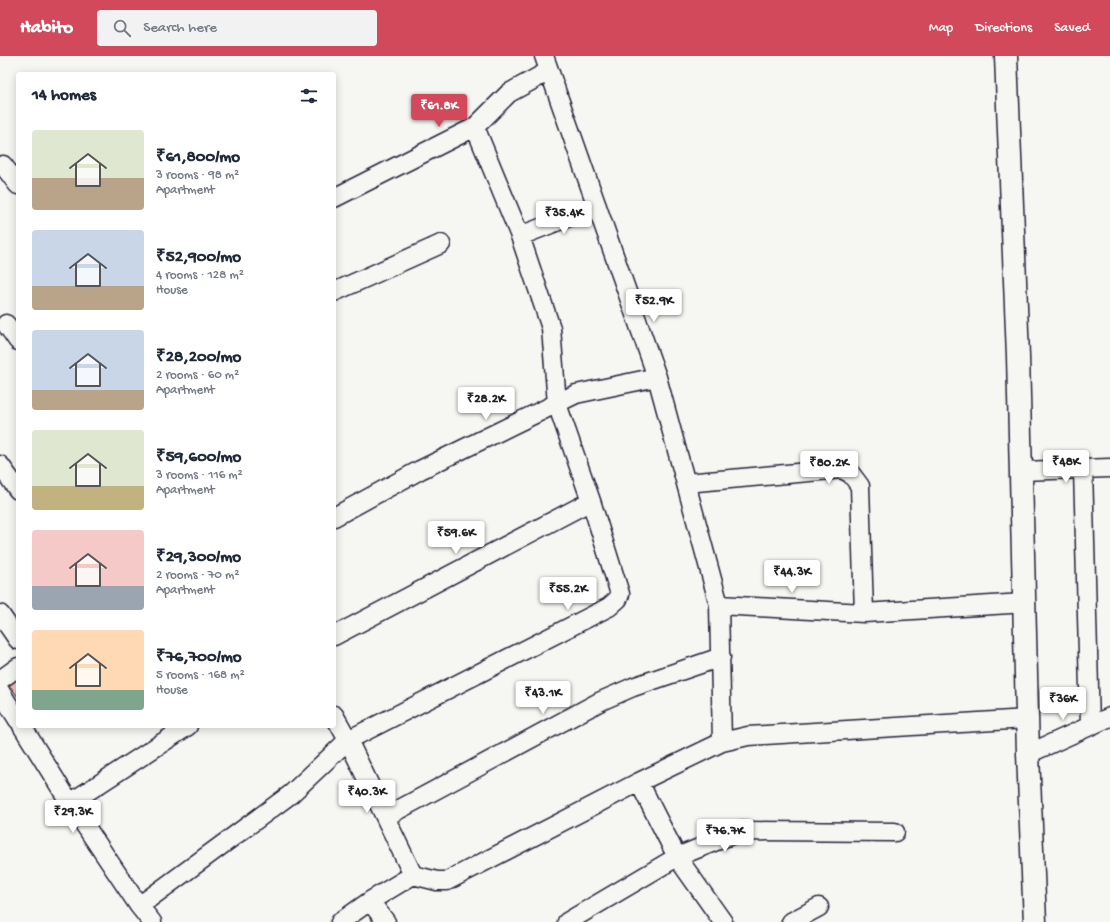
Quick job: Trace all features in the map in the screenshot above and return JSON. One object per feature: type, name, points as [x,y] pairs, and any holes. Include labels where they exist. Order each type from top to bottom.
[{"type":"main road","points":[[1006,56],[1021,471],[1028,754],[1035,922]]},
{"type":"street","points":[[336,197],[475,127],[509,93],[547,64],[657,377],[719,605],[722,742]]},
{"type":"street","points":[[139,906],[291,794],[348,740],[615,603],[618,599],[620,594],[591,501],[557,404],[551,328],[520,236],[475,127]]},
{"type":"street","points":[[3,165],[16,182]]},
{"type":"street","points":[[520,236],[597,206]]},
{"type":"street","points":[[336,291],[441,244]]},
{"type":"street","points":[[6,324],[16,338]]},
{"type":"street","points":[[336,516],[420,470],[576,394],[657,377]]},
{"type":"street","points":[[686,483],[842,468],[851,474],[860,486],[864,614]]},
{"type":"street","points":[[1021,471],[1110,468]]},
{"type":"street","points":[[1083,469],[1090,726]]},
{"type":"street","points":[[6,470],[16,487]]},
{"type":"street","points":[[336,635],[591,501]]},
{"type":"street","points":[[719,605],[864,614],[1025,604]]},
{"type":"street","points":[[0,614],[16,637]]},
{"type":"street","points":[[385,817],[601,701],[633,688],[721,658]]},
{"type":"street","points":[[0,680],[16,668]]},
{"type":"street","points":[[0,691],[16,717]]},
{"type":"street","points":[[1028,754],[1110,717]]},
{"type":"street","points":[[336,719],[348,740],[413,875]]},
{"type":"street","points":[[340,922],[370,901],[413,875],[437,881],[447,881],[639,782],[722,742],[748,736],[1028,719]]},
{"type":"street","points":[[23,728],[70,803],[139,906],[152,922]]},
{"type":"street","points":[[70,803],[185,728]]},
{"type":"street","points":[[639,782],[677,856],[724,922]]},
{"type":"street","points":[[567,922],[677,856],[741,831],[895,832]]},
{"type":"street","points":[[370,901],[386,922]]},
{"type":"street","points":[[791,922],[819,907]]},
{"type":"building","points":[[16,677],[16,694],[8,683]]}]
